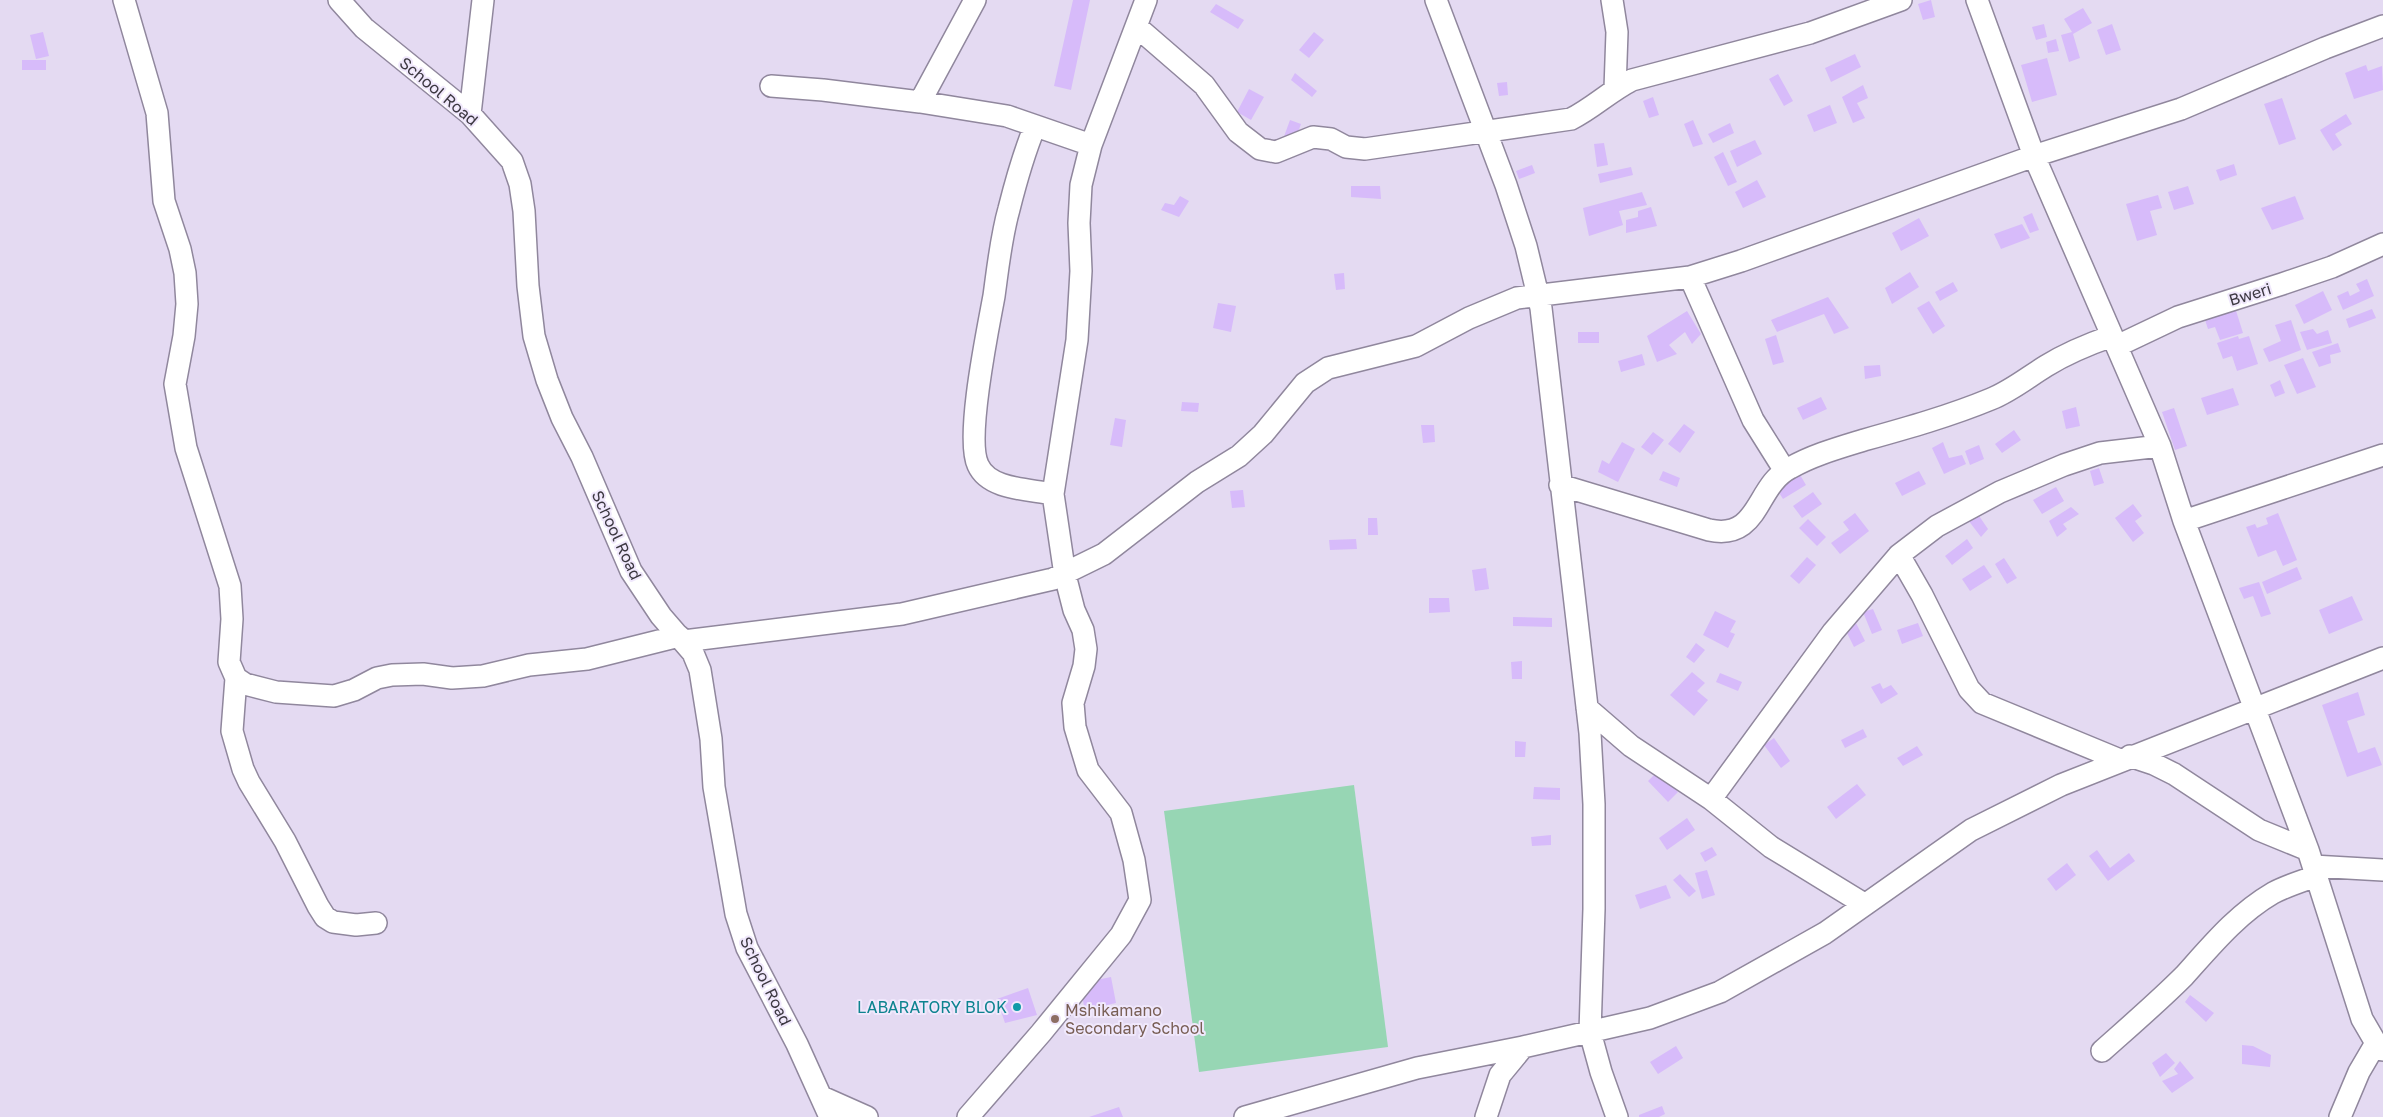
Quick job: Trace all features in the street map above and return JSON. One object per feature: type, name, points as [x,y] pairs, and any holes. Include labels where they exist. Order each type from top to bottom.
[{"type":"street","points":[[124,0],[158,113],[164,201],[180,249],[185,273],[187,304],[184,336],[174,384],[186,448],[230,586],[232,619],[229,662],[236,678],[232,732],[249,782],[285,841],[325,917],[334,922],[356,925],[376,923]]},
{"type":"street","name":"School Road","points":[[339,0],[364,28],[470,114],[512,161],[520,184],[524,211],[528,286],[534,336],[546,380],[562,418],[582,457],[631,571],[661,616],[693,653],[700,670],[711,739],[714,787],[736,914],[747,948],[822,1097],[830,1117]]},
{"type":"street","points":[[470,114],[483,0]]},
{"type":"street","points":[[920,102],[976,0]]},
{"type":"street","points":[[968,1117],[1121,935],[1140,900],[1134,860],[1121,813],[1088,770],[1075,727],[1073,703],[1084,666],[1086,650],[1083,630],[1074,610],[1065,575],[1053,494],[1077,340],[1081,271],[1079,222],[1081,185],[1091,145],[1146,0]]},
{"type":"street","points":[[1436,0],[1486,132],[1526,246],[1538,294],[1587,708],[1594,804],[1590,1032],[1601,1072],[1617,1117]]},
{"type":"street","points":[[1612,0],[1617,32],[1615,89]]},
{"type":"street","points":[[1137,27],[1204,84],[1238,132],[1266,151],[1276,152],[1313,137],[1331,139],[1346,146],[1365,149],[1571,119],[1595,106],[1615,89],[1648,74],[1810,32],[1901,0]]},
{"type":"street","points":[[1977,0],[2034,156],[2160,446],[2184,521],[2312,864],[2362,1019],[2379,1046],[2359,1072],[2340,1117]]},
{"type":"street","points":[[236,678],[245,684],[276,692],[334,696],[354,690],[377,678],[392,675],[423,674],[460,678],[483,676],[529,664],[587,659],[682,638],[902,614],[1053,579],[1065,575],[1104,554],[1197,482],[1239,456],[1263,434],[1304,383],[1321,372],[1416,346],[1505,302],[1538,294],[1690,277],[2034,156],[2180,110],[2325,48],[2383,26]]},
{"type":"street","points":[[771,86],[920,102],[1007,116],[1091,145]]},
{"type":"street","points":[[1035,126],[1008,211],[984,353],[974,436],[974,453],[978,466],[989,480],[1004,485],[1053,494]]},
{"type":"street","name":"Bweri","points":[[1785,471],[1810,457],[1992,399],[2022,383],[2074,350],[2115,341],[2178,316],[2332,267],[2383,244]]},
{"type":"street","points":[[1560,485],[1709,530],[1730,532],[1737,529],[1751,516],[1785,471],[1753,420],[1690,277]]},
{"type":"street","points":[[1711,800],[1833,632],[1899,555],[1937,526],[2000,492],[2100,453],[2160,446]]},
{"type":"street","points":[[2184,521],[2383,455]]},
{"type":"street","points":[[1899,555],[1926,603],[1969,689],[1982,703],[2125,758],[2154,764],[2174,774],[2312,864],[2383,870]]},
{"type":"street","points":[[1245,1117],[1418,1068],[1523,1047],[1650,1018],[1720,992],[1825,933],[1971,830],[2061,784],[2383,658]]},
{"type":"street","points":[[1587,708],[1631,746],[1711,800],[1771,847],[1864,904]]},
{"type":"street","points":[[2102,1051],[2183,977],[2230,926],[2312,864]]},
{"type":"street","points":[[1486,1117],[1500,1076],[1523,1047]]},
{"type":"street","points":[[822,1097],[867,1117]]},
{"type":"green space","points":[[1354,785],[1388,1047],[1199,1072],[1164,811]]},
{"type":"building","points":[[1073,0],[1090,0],[1071,90],[1054,86]]},
{"type":"building","points":[[1931,0],[1935,17],[1923,20],[1918,4]]},
{"type":"building","points":[[1216,4],[1244,20],[1238,29],[1210,12]]},
{"type":"building","points":[[2083,8],[2092,23],[2073,34],[2080,58],[2069,62],[2061,35],[2072,32],[2064,19]]},
{"type":"building","points":[[2044,24],[2047,37],[2036,40],[2032,27]]},
{"type":"building","points":[[2112,24],[2121,50],[2106,55],[2097,30]]},
{"type":"building","points":[[43,32],[49,56],[36,59],[30,35]]},
{"type":"building","points":[[1314,32],[1324,40],[1309,58],[1299,50]]},
{"type":"building","points":[[2056,39],[2059,51],[2048,53],[2046,42]]},
{"type":"building","points":[[1855,54],[1861,67],[1831,82],[1825,68]]},
{"type":"building","points":[[2047,58],[2057,95],[2032,102],[2021,65]]},
{"type":"building","points":[[22,60],[46,60],[46,70],[22,70]]},
{"type":"building","points":[[2366,65],[2368,71],[2382,66],[2383,90],[2354,99],[2345,73]]},
{"type":"building","points":[[1295,73],[1317,91],[1312,97],[1291,80]]},
{"type":"building","points":[[1778,74],[1793,101],[1784,106],[1769,79]]},
{"type":"building","points":[[1507,82],[1508,95],[1499,96],[1497,83]]},
{"type":"building","points":[[1863,85],[1868,98],[1857,103],[1865,118],[1853,123],[1842,97]]},
{"type":"building","points":[[1249,89],[1264,97],[1251,120],[1237,112]]},
{"type":"building","points":[[1653,97],[1659,115],[1649,118],[1643,101]]},
{"type":"building","points":[[2282,98],[2296,139],[2279,145],[2264,104]]},
{"type":"building","points":[[1830,105],[1837,123],[1814,132],[1807,115]]},
{"type":"building","points":[[2346,114],[2352,124],[2335,134],[2342,145],[2333,151],[2320,130]]},
{"type":"building","points":[[1290,120],[1301,124],[1293,146],[1282,142]]},
{"type":"building","points":[[1693,120],[1703,144],[1693,147],[1684,124]]},
{"type":"building","points":[[1730,123],[1734,133],[1713,143],[1708,134]]},
{"type":"building","points":[[1755,140],[1762,154],[1737,167],[1730,151]]},
{"type":"building","points":[[1604,143],[1608,165],[1597,167],[1594,144]]},
{"type":"building","points":[[1723,152],[1737,182],[1728,186],[1714,157]]},
{"type":"building","points":[[2234,164],[2237,175],[2220,181],[2216,170]]},
{"type":"building","points":[[1532,165],[1535,173],[1519,179],[1516,171]]},
{"type":"building","points":[[1631,167],[1633,175],[1600,183],[1598,174]]},
{"type":"building","points":[[1757,180],[1766,197],[1743,208],[1735,192]]},
{"type":"building","points":[[1351,186],[1380,186],[1381,199],[1351,197]]},
{"type":"building","points":[[2188,186],[2194,204],[2174,210],[2168,192]]},
{"type":"building","points":[[1642,192],[1647,205],[1619,211],[1623,225],[1589,236],[1583,208]]},
{"type":"building","points":[[2158,195],[2162,208],[2150,211],[2157,235],[2137,241],[2126,204]]},
{"type":"building","points":[[1180,196],[1189,201],[1179,217],[1161,210],[1165,203],[1174,205]]},
{"type":"building","points":[[2295,196],[2304,219],[2272,230],[2261,208]]},
{"type":"building","points":[[1651,207],[1657,226],[1626,233],[1626,220],[1638,217],[1638,211]]},
{"type":"building","points":[[2032,213],[2039,230],[2030,233],[2023,217]]},
{"type":"building","points":[[1919,218],[1929,236],[1901,251],[1892,233]]},
{"type":"building","points":[[2022,224],[2030,238],[2001,249],[1994,234]]},
{"type":"building","points":[[1910,272],[1919,287],[1892,304],[1885,288]]},
{"type":"building","points":[[1344,273],[1345,289],[1336,290],[1334,274]]},
{"type":"building","points":[[2367,279],[2374,296],[2343,310],[2337,296],[2348,291],[2350,296],[2360,291],[2356,284]]},
{"type":"building","points":[[1953,282],[1958,291],[1940,301],[1935,292]]},
{"type":"building","points":[[2323,291],[2332,310],[2304,324],[2295,305]]},
{"type":"building","points":[[1828,297],[1849,328],[1834,334],[1824,314],[1777,332],[1771,320]]},
{"type":"building","points":[[1929,301],[1945,326],[1933,334],[1917,308]]},
{"type":"building","points":[[2233,301],[2243,333],[2220,340],[2215,327],[2208,329],[2202,311]]},
{"type":"building","points":[[1218,303],[1236,306],[1231,332],[1213,328]]},
{"type":"building","points":[[2372,309],[2376,318],[2349,328],[2346,319]]},
{"type":"building","points":[[1687,311],[1701,334],[1692,344],[1685,332],[1669,345],[1677,354],[1657,362],[1647,336]]},
{"type":"building","points":[[2291,320],[2301,350],[2269,362],[2263,349],[2281,341],[2275,325]]},
{"type":"building","points":[[2313,329],[2317,334],[2328,330],[2332,343],[2307,350],[2300,332]]},
{"type":"building","points":[[1578,332],[1599,332],[1599,343],[1578,343]]},
{"type":"building","points":[[1776,335],[1784,362],[1773,365],[1765,339]]},
{"type":"building","points":[[2238,336],[2239,339],[2249,336],[2258,364],[2237,371],[2232,356],[2223,359],[2217,343]]},
{"type":"building","points":[[2338,343],[2341,352],[2330,355],[2331,363],[2319,367],[2312,352]]},
{"type":"building","points":[[1642,354],[1645,365],[1621,372],[1618,361]]},
{"type":"building","points":[[2303,358],[2316,387],[2297,394],[2284,365]]},
{"type":"building","points":[[1880,365],[1881,376],[1865,379],[1864,366]]},
{"type":"building","points":[[2280,380],[2285,393],[2275,397],[2270,385]]},
{"type":"building","points":[[2233,388],[2239,405],[2207,415],[2201,398]]},
{"type":"building","points":[[1821,397],[1827,409],[1803,420],[1797,408]]},
{"type":"building","points":[[1182,402],[1199,403],[1198,412],[1181,411]]},
{"type":"building","points":[[2076,407],[2080,426],[2066,429],[2062,411]]},
{"type":"building","points":[[2174,408],[2187,446],[2175,450],[2162,412]]},
{"type":"building","points":[[1115,418],[1126,420],[1122,447],[1110,445]]},
{"type":"building","points":[[1684,424],[1695,432],[1680,453],[1668,444]]},
{"type":"building","points":[[1421,425],[1434,425],[1435,442],[1423,443]]},
{"type":"building","points":[[2014,430],[2021,440],[2002,453],[1995,444]]},
{"type":"building","points":[[1653,432],[1664,440],[1652,455],[1641,447]]},
{"type":"building","points":[[1622,442],[1635,449],[1618,482],[1598,472],[1602,460],[1609,464]]},
{"type":"building","points":[[1943,442],[1949,458],[1962,455],[1966,464],[1944,474],[1932,448]]},
{"type":"building","points":[[1979,445],[1984,459],[1970,465],[1965,451]]},
{"type":"building","points":[[1796,468],[1806,485],[1783,499],[1773,483]]},
{"type":"building","points":[[2099,468],[2104,483],[2094,486],[2090,471]]},
{"type":"building","points":[[1663,471],[1680,478],[1677,487],[1659,480]]},
{"type":"building","points":[[1919,471],[1926,484],[1902,496],[1895,483]]},
{"type":"building","points":[[2056,487],[2064,501],[2042,514],[2033,500]]},
{"type":"building","points":[[1243,490],[1245,507],[1232,508],[1230,491]]},
{"type":"building","points":[[1813,492],[1822,504],[1802,518],[1793,506]]},
{"type":"building","points":[[2133,504],[2142,516],[2135,521],[2144,533],[2133,542],[2115,518]]},
{"type":"building","points":[[2071,507],[2079,514],[2063,524],[2067,529],[2057,537],[2049,521]]},
{"type":"building","points":[[1975,510],[1988,529],[1981,537],[1965,516]]},
{"type":"building","points":[[1855,513],[1869,531],[1840,554],[1831,543],[1849,530],[1843,522]]},
{"type":"building","points":[[2278,513],[2297,560],[2283,566],[2276,550],[2258,557],[2246,527],[2255,524],[2257,528],[2268,524],[2266,518]]},
{"type":"building","points":[[1368,518],[1377,518],[1378,535],[1368,535]]},
{"type":"building","points":[[1808,519],[1826,537],[1817,546],[1799,528]]},
{"type":"building","points":[[1356,539],[1357,549],[1330,550],[1329,540]]},
{"type":"building","points":[[1967,539],[1973,548],[1952,565],[1945,556]]},
{"type":"building","points":[[1807,557],[1816,565],[1799,584],[1790,576]]},
{"type":"building","points":[[2004,558],[2017,578],[2007,584],[1995,564]]},
{"type":"building","points":[[1984,565],[1992,577],[1970,591],[1962,579]]},
{"type":"building","points":[[2297,567],[2302,579],[2267,594],[2262,582]]},
{"type":"building","points":[[1486,568],[1489,589],[1475,591],[1472,570]]},
{"type":"building","points":[[2259,582],[2271,614],[2261,617],[2253,596],[2244,599],[2239,588]]},
{"type":"building","points":[[2352,596],[2363,620],[2329,634],[2319,610]]},
{"type":"building","points":[[1429,598],[1449,598],[1450,612],[1429,613]]},
{"type":"building","points":[[1873,609],[1882,630],[1872,634],[1863,612]]},
{"type":"building","points":[[1715,611],[1736,621],[1730,632],[1735,634],[1728,648],[1703,635]]},
{"type":"building","points":[[1513,617],[1552,618],[1552,627],[1513,626]]},
{"type":"building","points":[[1853,617],[1865,641],[1854,647],[1842,623]]},
{"type":"building","points":[[1918,623],[1923,636],[1902,644],[1897,630]]},
{"type":"building","points":[[1696,643],[1705,650],[1694,663],[1686,657]]},
{"type":"building","points":[[1522,661],[1522,679],[1512,679],[1511,662]]},
{"type":"building","points":[[1692,672],[1705,683],[1697,691],[1708,700],[1694,716],[1670,695]]},
{"type":"building","points":[[1720,673],[1742,682],[1738,691],[1716,682]]},
{"type":"building","points":[[1880,683],[1883,689],[1891,685],[1898,694],[1881,704],[1871,687]]},
{"type":"building","points":[[2358,692],[2365,715],[2347,721],[2358,753],[2375,747],[2382,765],[2347,777],[2322,705]]},
{"type":"building","points":[[1863,729],[1867,737],[1845,748],[1841,740]]},
{"type":"building","points":[[1774,738],[1790,761],[1781,768],[1764,745]]},
{"type":"building","points":[[1515,741],[1526,742],[1525,757],[1515,757]]},
{"type":"building","points":[[1917,746],[1923,755],[1903,766],[1897,758]]},
{"type":"building","points":[[1658,771],[1678,792],[1668,802],[1648,781]]},
{"type":"building","points":[[1857,784],[1866,795],[1836,819],[1827,807]]},
{"type":"building","points":[[1534,787],[1560,788],[1560,800],[1533,799]]},
{"type":"building","points":[[1687,818],[1695,830],[1667,850],[1659,838]]},
{"type":"building","points":[[1551,835],[1551,845],[1532,846],[1531,837]]},
{"type":"building","points":[[1712,847],[1717,855],[1705,862],[1700,853]]},
{"type":"building","points":[[2097,850],[2110,868],[2129,853],[2135,861],[2108,881],[2089,856]]},
{"type":"building","points":[[2067,863],[2076,875],[2056,891],[2047,879]]},
{"type":"building","points":[[1707,870],[1715,895],[1702,899],[1695,873]]},
{"type":"building","points":[[1680,874],[1696,891],[1689,897],[1673,880]]},
{"type":"building","points":[[1666,885],[1671,898],[1640,909],[1635,895]]},
{"type":"building","points":[[1111,977],[1116,1003],[1085,1010],[1080,987],[1097,984],[1096,980]]},
{"type":"building","name":"LABARATORY BLOK","points":[[1028,988],[1037,1015],[1005,1023],[997,999]]},
{"type":"building","points":[[2190,995],[2214,1013],[2206,1022],[2185,1002]]},
{"type":"building","points":[[2242,1045],[2253,1046],[2271,1055],[2270,1067],[2242,1064]]},
{"type":"building","points":[[1676,1046],[1683,1058],[1658,1074],[1650,1062]]},
{"type":"building","points":[[2166,1053],[2175,1063],[2160,1077],[2152,1063]]},
{"type":"building","points":[[2180,1061],[2194,1078],[2172,1093],[2162,1081],[2178,1074],[2174,1069]]},
{"type":"building","points":[[1662,1106],[1665,1114],[1659,1117],[1639,1117],[1639,1115]]},
{"type":"building","points":[[1119,1107],[1123,1117],[1089,1117]]},
{"type":"place","name":"LABARATORY BLOK","points":[[1017,1007]]},
{"type":"place","name":"Mshikamano Secondary School","points":[[1055,1019]]}]
